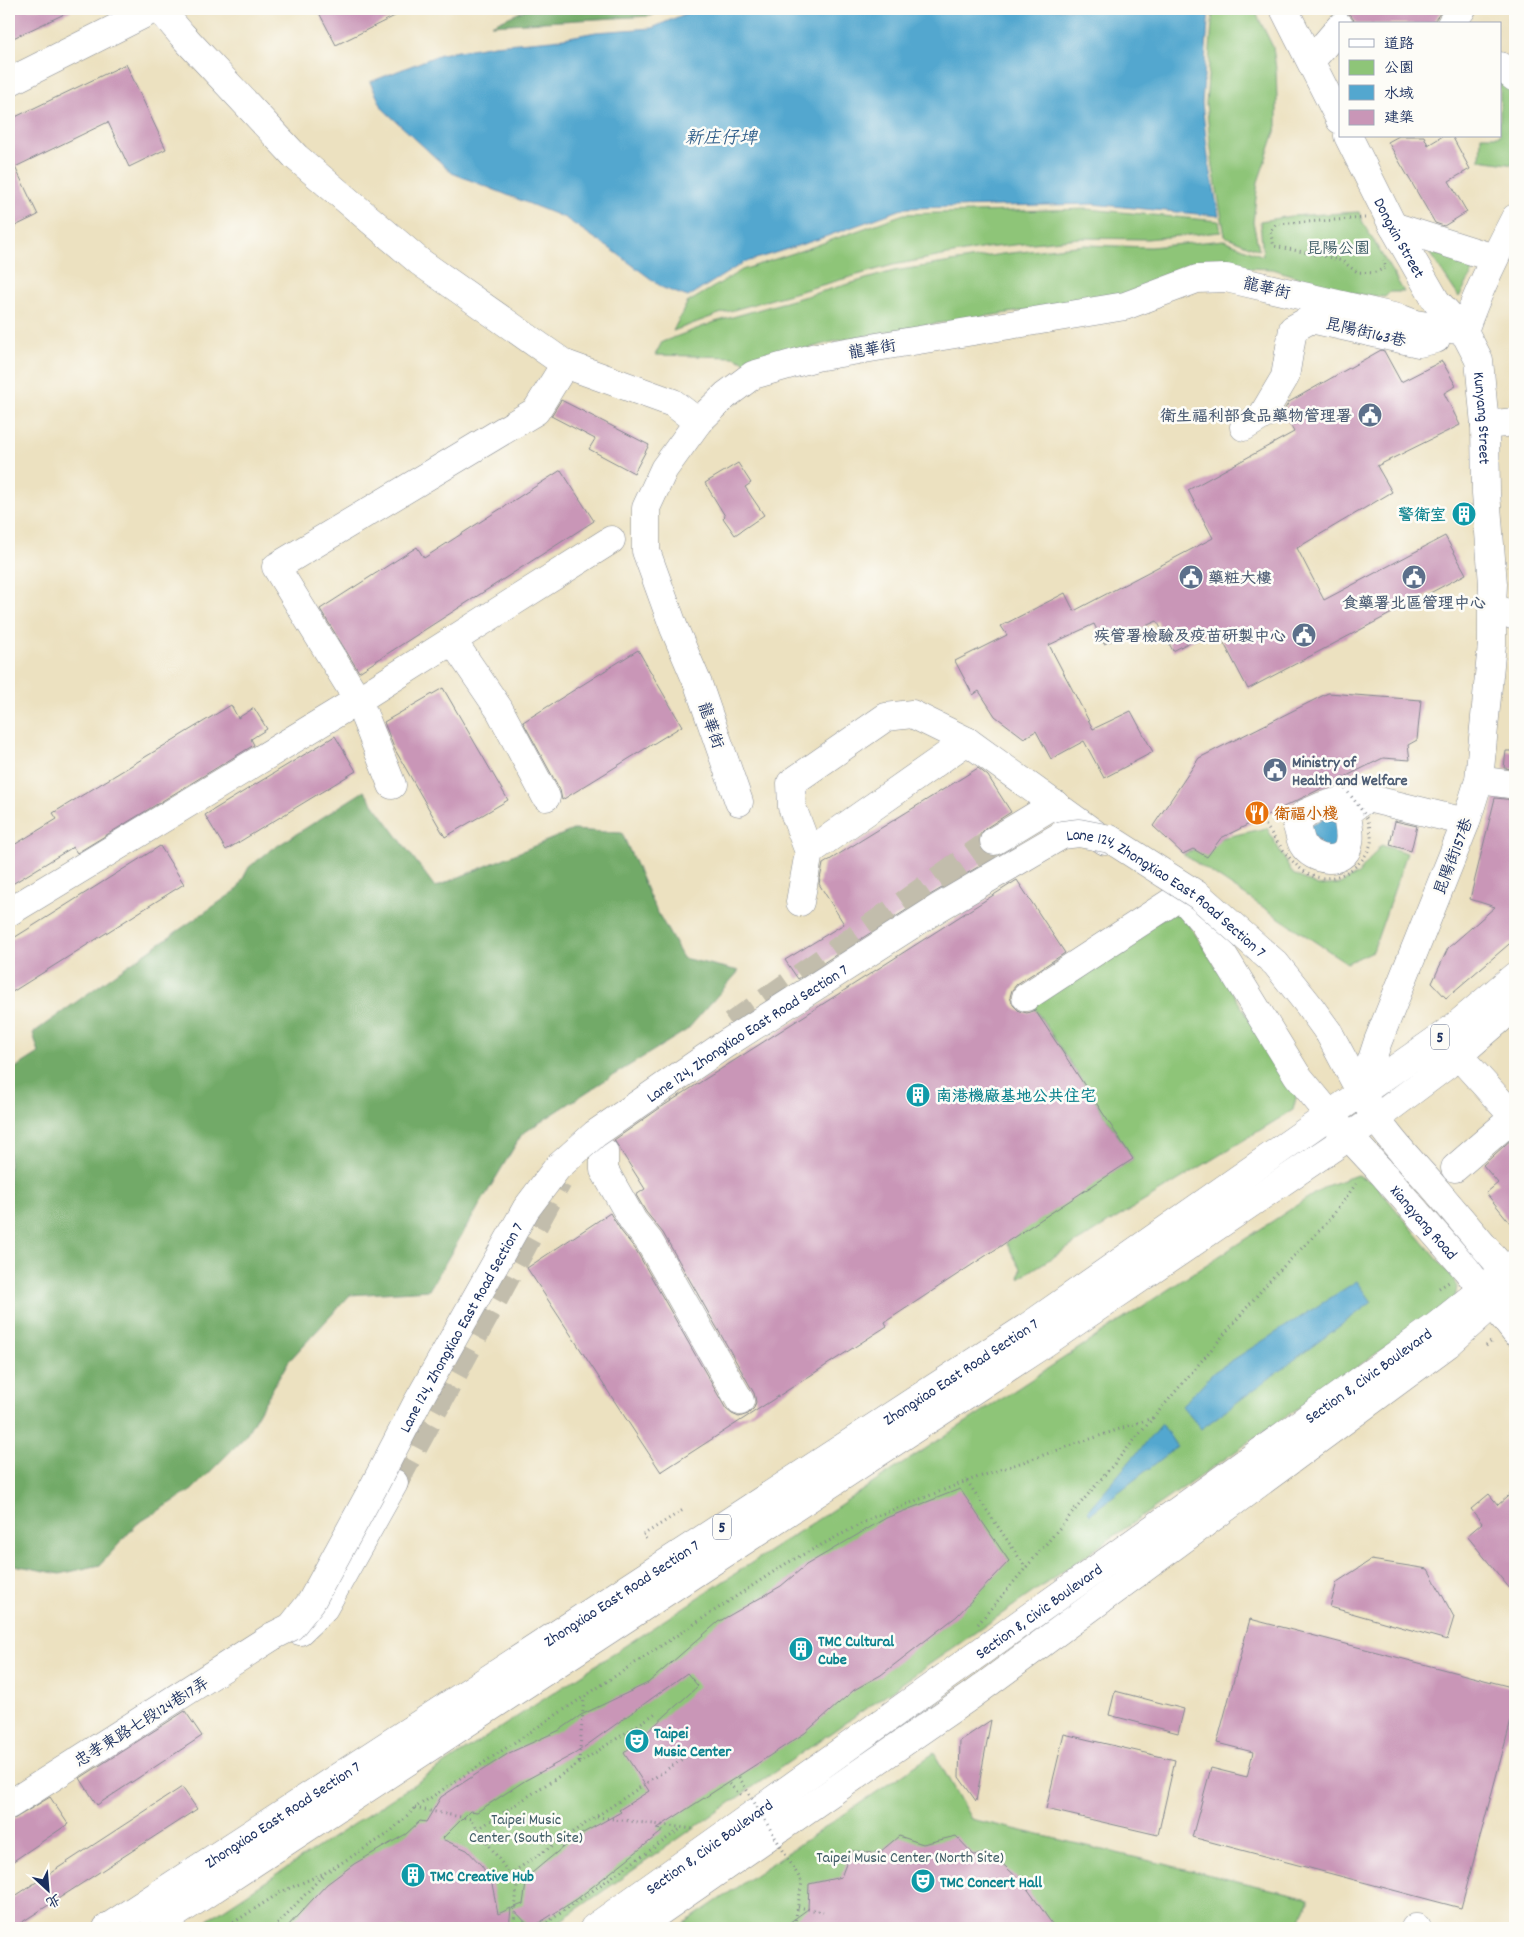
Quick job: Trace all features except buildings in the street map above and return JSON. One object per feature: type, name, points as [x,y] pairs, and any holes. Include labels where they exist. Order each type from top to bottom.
[{"type":"street","points":[[9,82],[154,9]]},
{"type":"street","points":[[160,9],[296,157],[420,262],[565,364],[673,403],[698,422]]},
{"type":"street","name":"Dongxin Street","points":[[1284,9],[1339,117]]},
{"type":"street","points":[[1345,22],[1356,9]]},
{"type":"street","points":[[1452,22],[1462,9]]},
{"type":"street","points":[[1311,61],[1339,28]]},
{"type":"street","points":[[1502,68],[1515,78]]},
{"type":"street","name":"Dongxin Street","points":[[1349,138],[1381,226],[1436,301],[1464,331]]},
{"type":"street","points":[[1464,331],[1494,258],[1515,218]]},
{"type":"street","points":[[1381,226],[1494,258]]},
{"type":"street","name":"龍華街","points":[[739,802],[698,684],[674,628],[646,551],[646,508],[664,469],[698,422],[726,395],[753,375],[816,358],[1125,306],[1197,279],[1226,278],[1415,324],[1464,331]]},
{"type":"street","name":"昆陽街163巷","points":[[1244,427],[1262,416],[1285,377],[1293,329],[1311,319],[1419,343],[1464,331]]},
{"type":"street","name":"Kunyang Street","points":[[1464,331],[1479,360],[1485,425],[1486,493],[1493,584],[1504,611]]},
{"type":"street","points":[[392,785],[358,700],[276,567],[536,411],[565,364]]},
{"type":"street","points":[[1485,425],[1515,422]]},
{"type":"street","points":[[9,912],[358,700],[611,540]]},
{"type":"street","name":"昆陽街157巷","points":[[1361,1093],[1378,1041],[1466,822],[1479,780],[1492,644],[1504,611]]},
{"type":"street","points":[[452,640],[499,709],[546,797]]},
{"type":"street","name":"Xiangyang Road","points":[[808,852],[792,807],[791,783],[886,717],[912,714],[967,741],[1186,902],[1203,922],[1297,1075],[1347,1137],[1377,1167],[1466,1269],[1515,1332]]},
{"type":"street","points":[[800,902],[808,852],[967,741]]},
{"type":"street","points":[[1479,780],[1515,785]]},
{"type":"street","points":[[1367,798],[1466,822]]},
{"type":"street","points":[[994,841],[1055,804]]},
{"type":"street","name":"Lane 124, ZhongXiao East Road Section 7","points":[[282,1632],[311,1602],[320,1587],[374,1488],[416,1403],[526,1209],[557,1168],[595,1134],[724,1045],[938,908],[1062,835],[1079,833],[1110,839],[1199,896],[1276,964],[1329,1033],[1361,1093]]},
{"type":"street","points":[[1026,996],[1179,897]]},
{"type":"street","name":"5","points":[[1330,1115],[1452,1028],[1515,976]]},
{"type":"street","name":"5","points":[[1375,1119],[1458,1055],[1515,1006]]},
{"type":"street","points":[[1455,1168],[1515,1116],[1458,1055]]},
{"type":"street","name":"Xiangyang Road","points":[[1361,1093],[1375,1119],[1513,1275]]},
{"type":"street","name":"Zhongxiao East Road Section 7","points":[[107,1928],[1026,1328],[1330,1115]]},
{"type":"street","name":"Zhongxiao East Road Section 7","points":[[154,1928],[1040,1346],[1375,1119]]},
{"type":"street","points":[[604,1152],[604,1170],[633,1220],[648,1241],[740,1401]]},
{"type":"street","points":[[1487,1297],[1513,1275]]},
{"type":"street","name":"Section 8, Civic Boulevard","points":[[594,1928],[1427,1332],[1487,1297]]},
{"type":"street","name":"Section 8, Civic Boulevard","points":[[636,1928],[972,1695],[1448,1344],[1487,1297]]},
{"type":"street","points":[[282,1632],[300,1631],[324,1608],[394,1483]]},
{"type":"street","name":"忠孝東路七段124巷17弄","points":[[9,1805],[282,1632]]},
{"type":"path","points":[[1381,226],[1366,218],[1276,224],[1270,232],[1274,246],[1342,261],[1358,272],[1373,273],[1386,268],[1383,254]]},
{"type":"path","points":[[1260,817],[1292,860],[1309,874],[1322,878],[1343,876],[1362,860],[1371,842],[1368,822],[1338,780]]},
{"type":"path","points":[[976,1626],[1272,1278],[1327,1223],[1356,1184]]},
{"type":"path","points":[[225,1928],[281,1892],[325,1873],[388,1834],[415,1808],[787,1563],[874,1517],[967,1481],[1155,1417]]},
{"type":"path","points":[[967,1481],[1026,1568]]},
{"type":"path","points":[[646,1539],[643,1535],[682,1510]]},
{"type":"path","points":[[579,1763],[584,1697]]},
{"type":"path","points":[[478,1829],[656,1713]]},
{"type":"path","points":[[510,1874],[687,1756]]},
{"type":"path","points":[[739,1777],[802,1882],[794,1928]]},
{"type":"path","points":[[729,1784],[743,1796]]},
{"type":"path","points":[[415,1808],[471,1819],[517,1885],[514,1928]]},
{"type":"path","points":[[597,1817],[697,1830]]},
{"type":"path","points":[[539,1928],[682,1828]]},
{"type":"path","points":[[274,1928],[325,1873]]},
{"type":"path","points":[[798,1906],[823,1912]]},
{"type":"green space","points":[[527,9],[665,9],[651,16],[491,25]]},
{"type":"green space","points":[[1213,9],[1254,9],[1273,47],[1276,69],[1277,126],[1258,182],[1253,222],[1259,250],[1225,236],[1213,167],[1206,104]]},
{"type":"green space","points":[[1502,78],[1515,82],[1515,165],[1480,160],[1481,138],[1502,138]]},
{"type":"green space","points":[[1087,209],[1219,221],[1221,232],[1147,239],[1080,238],[986,248],[893,265],[719,314],[673,331],[687,303],[742,270],[904,214]]},
{"type":"green space","name":"昆陽公園","points":[[1359,212],[1363,223],[1404,292],[1390,292],[1385,297],[1356,294],[1273,269],[1225,267],[1117,297],[926,325],[836,341],[750,364],[734,357],[655,355],[662,342],[715,322],[894,271],[1002,254],[1085,245],[1150,247],[1224,240],[1263,256],[1260,221],[1291,216]]},
{"type":"green space","points":[[1430,254],[1481,258],[1459,297]]},
{"type":"green space","points":[[364,791],[435,887],[573,830],[622,833],[652,902],[683,958],[739,971],[687,1030],[522,1134],[429,1290],[350,1295],[288,1362],[244,1438],[192,1490],[137,1524],[100,1565],[60,1574],[9,1564],[9,1072],[39,1053],[33,1033],[237,890],[249,867],[271,850]]},
{"type":"green space","points":[[1267,828],[1293,874],[1318,886],[1340,884],[1358,874],[1381,845],[1407,853],[1373,951],[1347,963],[1183,854],[1221,838]]},
{"type":"green space","points":[[1180,910],[1297,1094],[1293,1110],[1019,1278],[1021,1269],[1004,1239],[1133,1159],[1022,989]]},
{"type":"green space","name":"Taipei Music Center (South Site)","points":[[1357,1175],[1374,1183],[1453,1278],[1457,1287],[1455,1299],[550,1928],[195,1928],[1326,1186]]},
{"type":"green space","name":"Taipei Music Center (North Site)","points":[[934,1753],[971,1819],[1309,1898],[1298,1928],[677,1928]]},
{"type":"water","name":"新庄仔埤","points":[[696,9],[1209,9],[1202,103],[1208,157],[1219,216],[1092,204],[905,208],[819,239],[743,263],[688,297],[663,288],[565,218],[452,173],[383,109],[370,82],[441,54],[494,45],[553,40],[596,32],[652,28]]},
{"type":"water","points":[[1326,818],[1337,822],[1343,837],[1327,853],[1308,830],[1311,825]]},
{"type":"water","points":[[1357,1281],[1372,1302],[1201,1429],[1182,1406],[1214,1372]]},
{"type":"water","points":[[1162,1424],[1177,1447],[1090,1514],[1088,1510]]},
{"type":"tunnel","points":[[732,1026],[994,841]]},
{"type":"tunnel","points":[[394,1483],[558,1181]]},
{"type":"place","name":"衛生福利部食品藥物管理署","points":[[1370,415]]},
{"type":"place","name":"警衛室","points":[[1464,514]]},
{"type":"place","name":"藥粧大樓","points":[[1191,577]]},
{"type":"place","name":"食藥署北區管理中心","points":[[1414,577]]},
{"type":"place","name":"疾管署檢驗及疫苗研製中心","points":[[1304,635]]},
{"type":"place","name":"Ministry of Health and Welfare","points":[[1275,770]]},
{"type":"place","name":"衛福小棧","points":[[1257,813]]},
{"type":"place","name":"南港機廠基地公共住宅","points":[[918,1095]]},
{"type":"place","name":"TMC Cultural Cube","points":[[801,1649]]},
{"type":"place","name":"Taipei Music Center","points":[[637,1741]]},
{"type":"place","name":"TMC Creative Hub","points":[[413,1875]]},
{"type":"place","name":"TMC Concert Hall","points":[[923,1881]]}]
